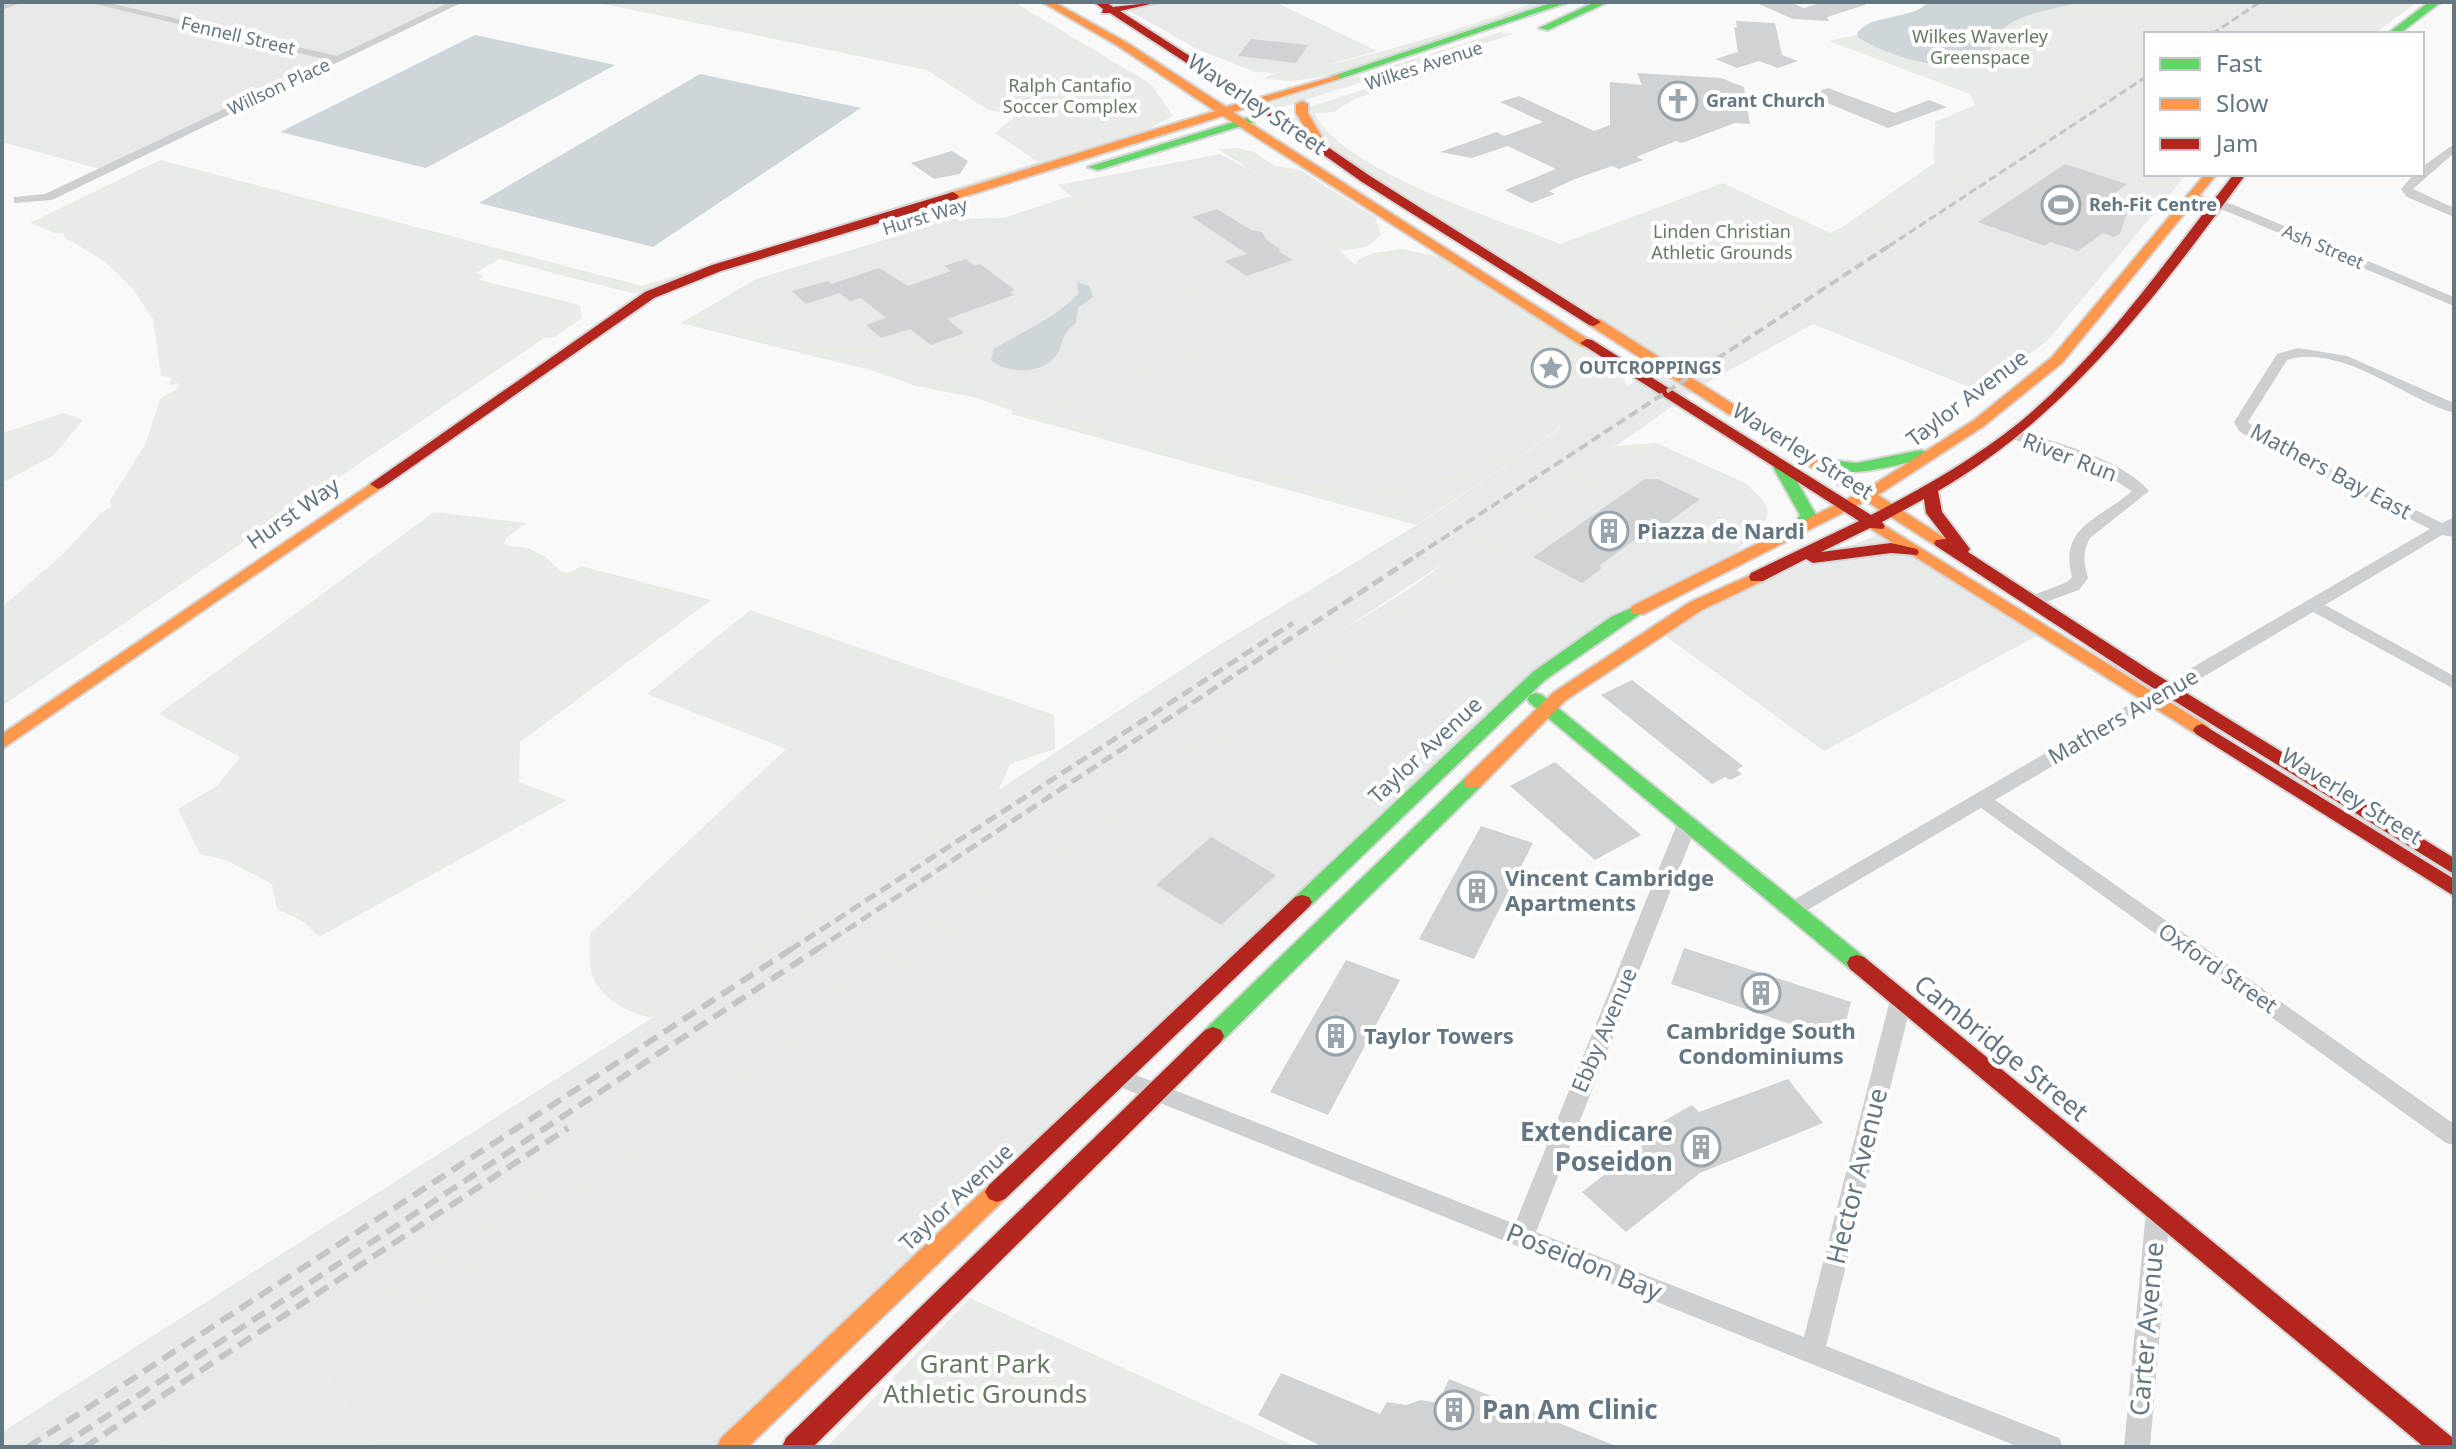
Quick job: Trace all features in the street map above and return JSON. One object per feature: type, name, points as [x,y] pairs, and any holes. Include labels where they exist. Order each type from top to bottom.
[{"type":"main road","points":[[1051,4],[1087,12],[1112,4],[1154,2]]},
{"type":"main road","points":[[1135,24],[1137,11],[1154,2]]},
{"type":"main road","name":"Wilkes Avenue","points":[[1263,108],[1322,81],[1564,2]]},
{"type":"main road","name":"Wilkes Avenue","points":[[1233,116],[1263,108],[1302,104],[1544,28],[1603,2]]},
{"type":"main road","name":"Waverley Street","points":[[1051,4],[1122,44],[1269,142],[1921,555],[2454,867]]},
{"type":"main road","name":"Waverley Street","points":[[1112,4],[1135,24],[1325,151],[2032,602],[2160,694],[2454,889]]},
{"type":"main road","points":[[2396,32],[2448,9]]},
{"type":"main road","points":[[2422,32],[2448,9]]},
{"type":"main road","points":[[1263,108],[1338,82],[1353,71]]},
{"type":"main road","points":[[1225,85],[1322,81]]},
{"type":"main road","points":[[1180,82],[1190,113],[1183,122]]},
{"type":"main road","points":[[1302,104],[1302,113],[1325,151]]},
{"type":"main road","points":[[1117,161],[1233,116]]},
{"type":"main road","name":"Hurst Way","points":[[2,743],[639,302],[703,273],[1183,122],[1233,116]]},
{"type":"main road","name":"Hurst Way","points":[[612,322],[712,283],[1174,144],[1233,116]]},
{"type":"main road","points":[[1174,144],[1239,138],[1269,142]]},
{"type":"main road","name":"Taylor Avenue","points":[[730,1447],[1525,689],[1565,655],[1617,621],[1868,495],[1939,450],[2013,397],[2057,360],[2209,176]]},
{"type":"main road","points":[[795,1447],[1547,708],[1627,649],[1696,606],[1892,511],[1930,490],[2012,434],[2056,398],[2090,363],[2238,176]]},
{"type":"main road","points":[[1815,461],[1836,467],[1857,468],[1939,450]]},
{"type":"main road","points":[[1780,465],[1808,515],[1800,528]]},
{"type":"main road","points":[[1930,490],[1931,508],[1976,567]]},
{"type":"main road","points":[[1791,561],[1883,549],[1921,555]]},
{"type":"main road","name":"Cambridge Street","points":[[1525,689],[2444,1447]]},
{"type":"street","points":[[2,7],[14,2]]},
{"type":"street","name":"Fennell Street","points":[[92,2],[338,59]]},
{"type":"street","name":"Willson Place","points":[[18,200],[43,198],[458,2]]},
{"type":"street","points":[[2424,172],[2454,147]]},
{"type":"street","points":[[64,174],[100,172]]},
{"type":"street","points":[[2420,176],[2407,189],[2411,194],[2454,213]]},
{"type":"street","name":"Ash Street","points":[[2190,196],[2215,203],[2454,302]]},
{"type":"street","name":"Mathers Bay East","points":[[2450,529],[2264,441],[2244,428],[2241,422],[2282,357],[2292,351],[2303,350],[2334,356],[2454,409]]},
{"type":"street","name":"River Run","points":[[2012,434],[2109,470],[2131,481],[2141,491],[2088,530],[2076,545],[2076,567],[2080,578],[2073,586],[2032,602]]},
{"type":"street","name":"Mathers Avenue","points":[[1792,910],[2160,694],[2450,529]]},
{"type":"street","points":[[2315,606],[2454,683]]},
{"type":"street","name":"Oxford Street","points":[[1981,799],[2454,1136]]},
{"type":"street","name":"Ebby Avenue","points":[[1522,1237],[1687,824]]},
{"type":"street","name":"Hector Avenue","points":[[1812,1353],[1901,1000]]},
{"type":"street","name":"Poseidon Bay","points":[[1118,1077],[2050,1447]]},
{"type":"street","name":"Carter Avenue","points":[[2137,1447],[2158,1211]]},
{"type":"shaded area","points":[[2,2],[458,2],[104,170],[2,142]]},
{"type":"shaded area","points":[[1114,2],[1275,2],[1377,51],[1322,66],[1274,73],[1255,72],[1197,49]]},
{"type":"shaded area","points":[[1930,2],[2079,2],[2037,12],[2010,23],[1993,43],[1990,57],[1960,66],[1904,58],[1858,37],[1857,33],[1871,23],[1912,12]]},
{"type":"shaded area","points":[[2240,2],[2287,2],[2244,32],[2195,32]]},
{"type":"shaded area","points":[[475,35],[615,65],[426,168],[280,132]]},
{"type":"shaded area","points":[[2144,66],[2144,176],[2185,176],[2047,341],[1979,391],[1813,324],[1701,386],[1538,501],[1339,632],[1176,758],[161,1447],[2,1447],[2,1432],[652,1018],[1216,647],[1428,518],[1646,374],[1772,310],[1797,281],[2085,106]]},
{"type":"shaded area","points":[[700,74],[861,108],[653,247],[479,203]]},
{"type":"shaded area","points":[[1220,154],[1254,172],[1352,262],[1376,279],[1479,369],[1561,426],[1523,453],[1489,459],[1494,467],[1360,495],[1046,412],[697,314],[756,279],[907,233],[937,219],[1003,218],[1043,205],[1178,299],[1216,287],[1136,225],[1075,199],[1058,185]]},
{"type":"shaded area","points":[[1077,282],[1089,286],[1093,297],[1078,308],[1076,323],[1066,332],[1052,360],[1039,368],[1022,370],[1004,367],[991,360],[994,349],[1048,318],[1078,294]]},
{"type":"shaded area","points":[[1656,443],[1745,483],[1764,501],[1768,510],[1766,519],[1722,567],[1565,655],[730,1447],[377,1447],[325,1373],[1252,724],[1408,609]]},
{"type":"shaded area","points":[[1885,532],[2044,632],[1824,751],[1653,627],[1696,606]]},
{"type":"green space","name":"Ralph Cantafio Soccer Complex","points":[[593,2],[1014,2],[1151,84],[1173,116],[1152,127],[1154,129],[644,293],[631,293],[499,259],[475,273],[484,276],[479,280],[580,305],[582,318],[554,337],[544,338],[2,706],[2,607],[62,555],[111,506],[109,502],[146,443],[160,399],[178,388],[179,383],[170,385],[171,378],[161,375],[153,319],[132,288],[104,261],[64,237],[64,233],[55,233],[30,223],[160,160],[642,286],[1038,162],[995,133],[1017,115],[988,110],[927,70]]},
{"type":"green space","points":[[1536,2],[1557,2],[1327,76],[1292,81],[1264,79],[1284,71],[1323,66],[1404,45]]},
{"type":"green space","points":[[1925,2],[2240,2],[2195,32],[2144,32],[2144,66],[2085,106],[1798,281],[1772,310],[1656,369],[1292,125],[1295,116],[1304,109],[1431,67],[1449,67],[1354,99],[1334,112],[1314,113],[1331,135],[1356,155],[1389,174],[1463,207],[1560,244],[1723,183],[1830,233],[1934,163],[1935,122],[1975,105],[1970,94],[1829,41],[1860,34],[1870,22],[1920,10]]},
{"type":"green space","points":[[2287,2],[2417,2],[2377,32],[2244,32]]},
{"type":"green space","points":[[1501,32],[1514,34],[1283,107],[1267,104]]},
{"type":"green space","points":[[1237,148],[1254,152],[1275,166],[1300,170],[1376,218],[1381,235],[1366,247],[1340,251],[1254,172],[1218,149]]},
{"type":"green space","points":[[1070,196],[1136,225],[1218,287],[1178,300],[1234,342],[1048,412],[1360,495],[1493,467],[1488,459],[1523,453],[1561,427],[1479,369],[1376,279],[1355,265],[1358,260],[1373,253],[1402,249],[1440,257],[1621,371],[1627,387],[1416,525],[1011,414],[1013,411],[977,398],[916,386],[874,371],[680,323],[697,314],[818,347],[874,347],[890,354],[932,344],[965,344],[975,347],[969,363],[1005,383],[1082,385],[1093,355],[1108,344],[1085,317],[1088,306],[1100,298],[1088,280],[1112,274],[1115,268],[1043,205]]},
{"type":"green space","points":[[64,413],[83,420],[54,455],[2,483],[2,433]]},
{"type":"green space","points":[[1656,443],[1408,609],[1252,724],[325,1373],[377,1447],[161,1447],[1176,758],[1339,632],[1408,590],[1478,538],[1617,446]]},
{"type":"green space","points":[[434,512],[527,523],[506,538],[504,544],[530,549],[565,572],[581,566],[711,600],[520,742],[519,782],[567,800],[319,937],[304,922],[277,909],[272,884],[226,860],[200,854],[178,809],[217,786],[240,757],[159,714]]},
{"type":"green space","points":[[750,610],[1054,715],[1055,749],[1010,764],[993,803],[652,1018],[618,1005],[598,987],[591,969],[590,934],[786,749],[647,694]]},
{"type":"green space","name":"Grant Park Athletic Grounds","points":[[970,1298],[1255,1428],[1296,1447],[827,1447]]},
{"type":"building","points":[[1754,2],[1789,2],[1804,8],[1824,2],[1865,2],[1865,5],[1827,17],[1829,21],[1793,19]]},
{"type":"building","points":[[1736,21],[1775,23],[1782,55],[1798,61],[1778,68],[1759,61],[1737,68],[1715,59],[1738,52]]},
{"type":"building","points":[[1251,39],[1308,45],[1296,63],[1238,56]]},
{"type":"building","points":[[1637,73],[1721,78],[1744,87],[1750,124],[1735,123],[1682,143],[1676,141],[1636,157],[1643,160],[1619,169],[1612,166],[1575,179],[1549,191],[1555,194],[1531,203],[1505,190],[1556,169],[1508,146],[1472,158],[1440,152],[1497,132],[1504,136],[1543,122],[1500,102],[1519,96],[1594,131],[1610,125],[1610,82],[1642,85]]},
{"type":"building","points":[[1828,88],[1895,113],[1929,100],[1947,107],[1888,128],[1808,95]]},
{"type":"building","points":[[952,151],[968,161],[960,174],[934,179],[911,163]]},
{"type":"building","name":"Reh-Fit Centre","points":[[2065,164],[2127,184],[2105,200],[2129,208],[2120,234],[2114,237],[2103,233],[2078,251],[2050,242],[2045,246],[1978,222]]},
{"type":"building","points":[[1217,209],[1251,230],[1262,232],[1268,241],[1281,250],[1278,251],[1293,260],[1246,276],[1225,261],[1247,254],[1192,217]]},
{"type":"building","points":[[966,259],[974,266],[980,264],[1015,290],[1010,292],[1014,295],[947,319],[964,333],[931,345],[910,329],[881,338],[866,325],[886,318],[861,298],[850,301],[840,293],[806,304],[792,291],[828,281],[831,284],[879,268],[908,286],[951,271],[944,266]]},
{"type":"building","name":"Piazza de Nardi","points":[[1645,479],[1657,479],[1700,499],[1659,529],[1650,529],[1600,565],[1601,569],[1582,583],[1533,557]]},
{"type":"building","points":[[1632,680],[1743,766],[1737,770],[1742,774],[1730,780],[1725,777],[1712,784],[1601,695]]},
{"type":"building","points":[[1555,762],[1641,835],[1595,860],[1510,786]]},
{"type":"building","name":"Vincent Cambridge Apartments","points":[[1481,826],[1533,843],[1474,959],[1419,939]]},
{"type":"building","points":[[1211,837],[1276,875],[1221,925],[1156,885]]},
{"type":"building","name":"Cambridge South Condominiums","points":[[1684,948],[1851,1002],[1841,1041],[1671,984]]},
{"type":"building","name":"Taylor Towers","points":[[1346,960],[1400,980],[1328,1115],[1270,1092]]},
{"type":"building","name":"Extendicare Poseidon","points":[[1788,1079],[1823,1123],[1700,1173],[1626,1232],[1582,1192],[1656,1135],[1650,1129],[1692,1105],[1699,1112]]},
{"type":"building","name":"Pan Am Clinic","points":[[1281,1373],[1380,1414],[1387,1402],[1406,1405],[1421,1400],[1438,1403],[1449,1379],[1616,1446],[1323,1447],[1258,1415]]},
{"type":"railway","points":[[2215,32],[2260,2]]},
{"type":"railway","points":[[1889,246],[2144,78]]},
{"type":"railway","points":[[1416,556],[1892,244]]},
{"type":"railway","points":[[816,950],[1419,554]]},
{"type":"railway","points":[[790,950],[1293,623]]},
{"type":"railway","points":[[28,1447],[793,948]]},
{"type":"railway","points":[[60,1447],[819,948]]},
{"type":"railway","points":[[85,1447],[568,1128]]},
{"type":"traffic: fast","points":[[1335,77],[1564,2]]},
{"type":"traffic: fast","points":[[1544,28],[1603,2]]},
{"type":"traffic: fast","points":[[2395,32],[2436,2]]},
{"type":"traffic: fast","points":[[1094,167],[1250,120]]},
{"type":"traffic: fast","points":[[1828,465],[1857,468],[1921,455]]},
{"type":"traffic: fast","points":[[1781,467],[1808,515],[1800,528]]},
{"type":"traffic: fast","points":[[1302,902],[1539,676],[1617,621],[1638,610]]},
{"type":"traffic: fast","points":[[1536,699],[1857,963]]},
{"type":"traffic: fast","points":[[1213,1036],[1473,782]]},
{"type":"traffic: slow","points":[[1047,2],[1122,44],[1340,188],[1587,343]]},
{"type":"traffic: slow","points":[[953,196],[1335,77]]},
{"type":"traffic: slow","points":[[1302,104],[1302,113],[1319,142]]},
{"type":"traffic: slow","points":[[1638,610],[1880,488],[1979,423],[2057,360],[2209,176]]},
{"type":"traffic: slow","points":[[1594,322],[1942,543]]},
{"type":"traffic: slow","points":[[2,743],[378,484]]},
{"type":"traffic: slow","points":[[1877,526],[2202,730]]},
{"type":"traffic: slow","points":[[1473,782],[1560,696],[1696,606],[1757,577]]},
{"type":"traffic: slow","points":[[730,1447],[997,1192]]},
{"type":"traffic: jam","points":[[1099,2],[1280,119],[1366,179],[1594,322]]},
{"type":"traffic: jam","points":[[1106,11],[1154,2]]},
{"type":"traffic: jam","points":[[1757,577],[1915,498],[1953,476],[2025,425],[2107,343],[2238,176]]},
{"type":"traffic: jam","points":[[378,484],[649,295],[716,268],[953,196]]},
{"type":"traffic: jam","points":[[1587,343],[1877,526]]},
{"type":"traffic: jam","points":[[1930,490],[1934,513],[1962,549]]},
{"type":"traffic: jam","points":[[1942,543],[2148,677],[2454,867]]},
{"type":"traffic: jam","points":[[1813,558],[1891,548],[1911,552]]},
{"type":"traffic: jam","points":[[2202,730],[2454,889]]},
{"type":"traffic: jam","points":[[997,1192],[1302,902]]},
{"type":"traffic: jam","points":[[1857,963],[2444,1447]]},
{"type":"traffic: jam","points":[[795,1447],[1213,1036]]},
{"type":"place","name":"Grant Church","points":[[1678,101]]},
{"type":"place","name":"Reh-Fit Centre","points":[[2061,205]]},
{"type":"place","name":"OUTCROPPINGS","points":[[1551,368]]},
{"type":"place","name":"Piazza de Nardi","points":[[1609,531]]},
{"type":"place","name":"Vincent Cambridge Apartments","points":[[1477,891]]},
{"type":"place","name":"Cambridge South Condominiums","points":[[1761,993]]},
{"type":"place","name":"Taylor Towers","points":[[1336,1036]]},
{"type":"place","name":"Extendicare Poseidon","points":[[1701,1147]]},
{"type":"place","name":"Pan Am Clinic","points":[[1454,1410]]},
{"type":"park label","name":"Wilkes Waverley Greenspace","points":[[1980,47]]},
{"type":"park label","name":"Linden Christian Athletic Grounds","points":[[1722,242]]}]
